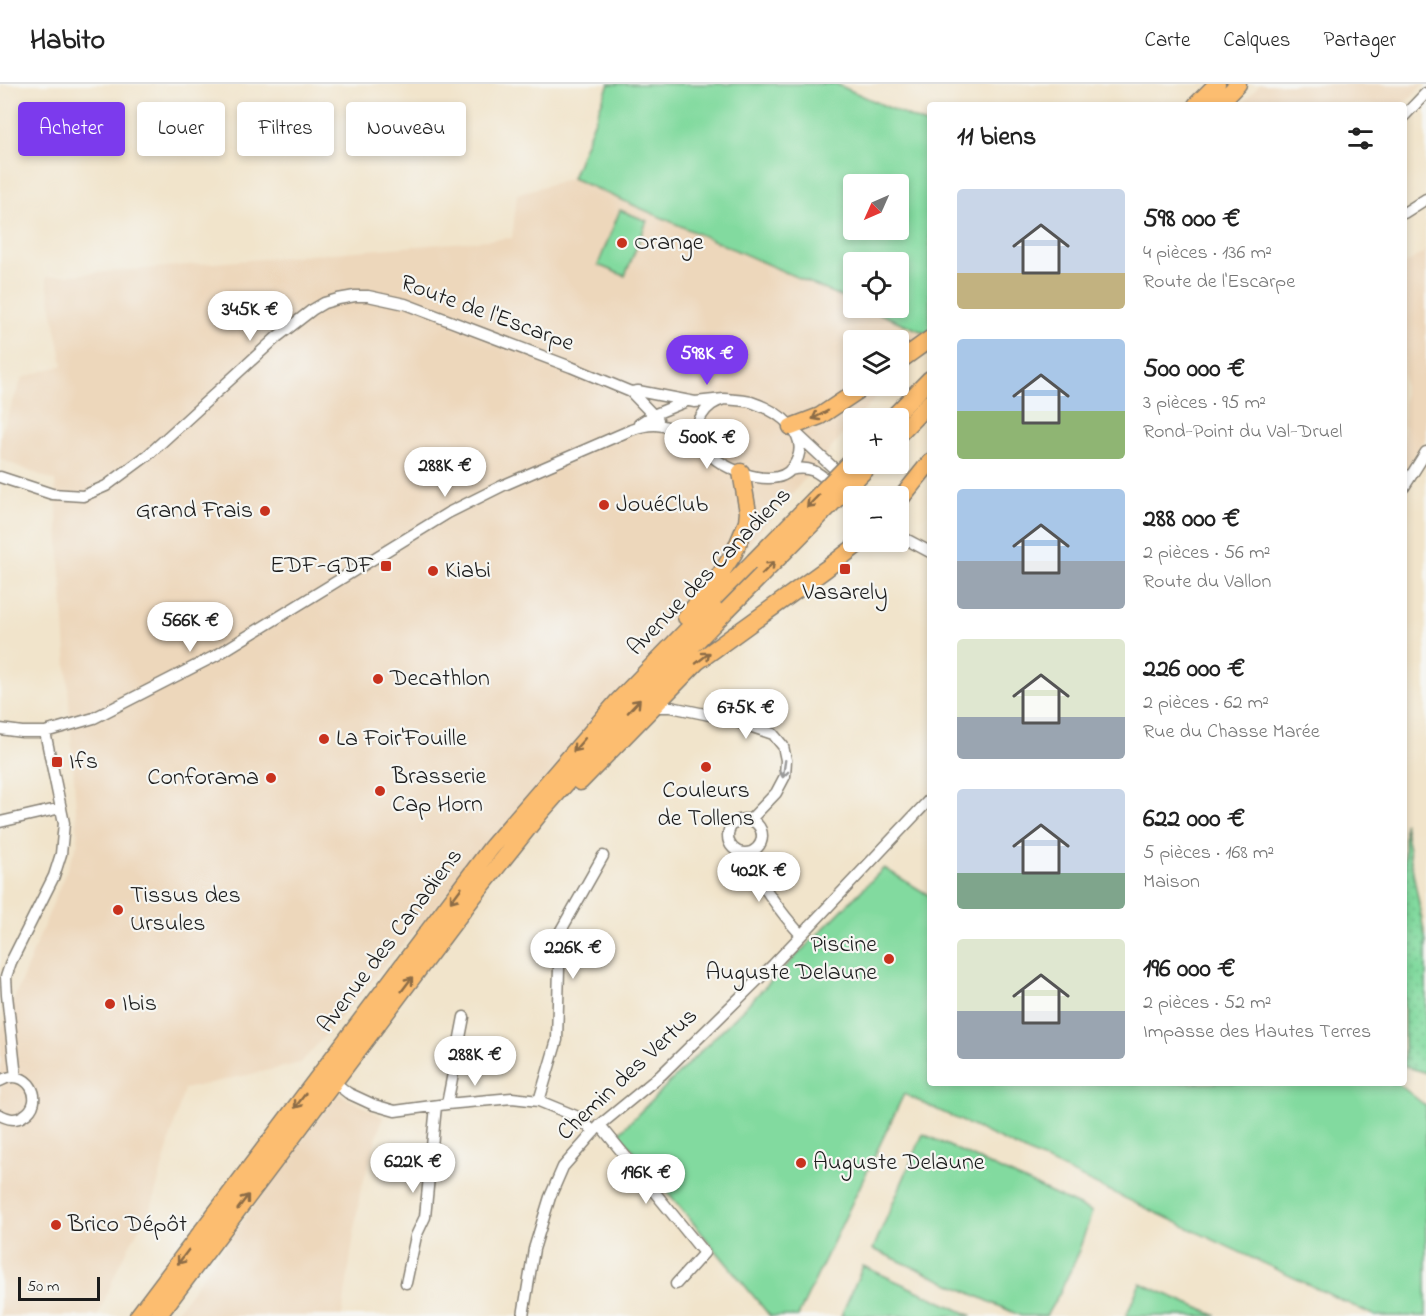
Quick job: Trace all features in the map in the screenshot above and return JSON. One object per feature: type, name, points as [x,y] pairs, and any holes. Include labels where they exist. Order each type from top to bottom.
[{"type":"main road","points":[[1199,102],[1217,84]]},
{"type":"main road","points":[[1221,102],[1238,84]]},
{"type":"main road","points":[[909,354],[927,341]]},
{"type":"main road","points":[[902,408],[927,382]]},
{"type":"main road","points":[[794,430],[850,396]]},
{"type":"main road","points":[[909,424],[927,405]]},
{"type":"main road","points":[[909,488],[927,466]]},
{"type":"main road","name":"Avenue des Canadiens","points":[[145,1313],[491,848],[618,700],[843,470]]},
{"type":"main road","points":[[618,700],[717,579],[734,553],[747,522],[748,512],[741,472]]},
{"type":"main road","name":"Avenue des Canadiens","points":[[145,1313],[334,1082],[472,897],[540,813],[631,709],[861,474]]},
{"type":"main road","points":[[540,813],[557,806],[697,662],[848,552]]},
{"type":"street","points":[[1407,113],[1426,93]]},
{"type":"street","points":[[1407,211],[1426,199]]},
{"type":"street","name":"Route de l'Escarpe","points":[[0,477],[52,494],[83,496],[106,486],[148,455],[277,337],[312,309],[324,303],[355,296],[374,297],[405,304],[631,392],[663,425]]},
{"type":"street","name":"Route de l'Escarpe","points":[[631,392],[638,391],[695,402],[724,399]]},
{"type":"street","points":[[794,430],[800,441],[798,460],[783,476],[774,478],[760,478],[741,472],[713,457],[699,442],[698,436],[698,426],[709,406],[724,399],[749,402],[776,414],[794,430],[853,486]]},
{"type":"street","points":[[631,430],[653,415],[687,401]]},
{"type":"street","points":[[0,729],[45,732],[94,718],[217,655],[448,513],[484,494],[631,430],[644,425],[663,425],[698,436]]},
{"type":"street","points":[[1407,482],[1426,452]]},
{"type":"street","points":[[790,470],[808,468],[820,474],[843,493]]},
{"type":"street","points":[[909,541],[927,550]]},
{"type":"street","points":[[653,707],[671,707],[729,719],[773,734],[783,746],[786,760],[784,776],[776,793],[751,819]]},
{"type":"street","points":[[16,1077],[4,1008],[6,977],[11,962],[54,876],[61,854],[64,823],[45,732]]},
{"type":"street","name":"Chemin des Vertus","points":[[523,1316],[534,1249],[550,1197],[563,1167],[597,1129],[661,1075],[773,965],[927,802]]},
{"type":"street","points":[[0,822],[61,808]]},
{"type":"street","points":[[741,819],[751,819],[766,829],[762,840],[757,849],[746,853],[735,850],[729,843],[728,832],[735,822],[741,819]]},
{"type":"street","points":[[746,853],[751,867],[801,935]]},
{"type":"street","points":[[539,1101],[557,1040],[560,932],[603,856]]},
{"type":"street","points":[[406,1283],[416,1236],[425,1217],[442,1105],[464,1017]]},
{"type":"street","points":[[0,1081],[16,1077],[27,1082],[34,1098],[30,1110],[21,1118],[9,1119],[0,1115]]},
{"type":"street","points":[[334,1082],[348,1093],[374,1105],[395,1111],[512,1098],[539,1101],[578,1117],[597,1129],[704,1253],[676,1284]]},
{"type":"shaded area","points":[[1260,84],[1424,84],[1405,102],[1244,102]]},
{"type":"shaded area","points":[[572,178],[843,298],[843,318],[890,318],[927,334],[927,338],[909,359],[909,330],[843,330],[843,396],[877,396],[867,408],[843,408],[843,435],[301,1063],[184,1089],[152,1205],[120,1263],[98,1316],[0,1316],[0,1033],[78,842],[55,481],[0,459],[0,436],[22,378],[63,365],[46,277],[512,238],[517,194]]},
{"type":"shaded area","points":[[1426,251],[1426,437],[1407,467],[1407,263]]},
{"type":"shaded area","points":[[337,1093],[383,1117],[360,1193],[342,1316],[173,1316]]},
{"type":"green space","points":[[609,84],[836,84],[927,125],[927,334],[890,318],[909,318],[909,252],[843,252],[843,298],[572,178]]},
{"type":"green space","name":"Orange","points":[[620,210],[647,221],[625,276],[598,265]]},
{"type":"green space","points":[[1407,839],[1426,942],[1426,1073],[1407,1067]]},
{"type":"green space","points":[[884,868],[927,894],[927,1086],[1401,1086],[1426,1106],[1426,1316],[1375,1316],[904,1094],[798,1316],[770,1316],[619,1133]]},
{"type":"green space","points":[[923,1134],[1092,1212],[1076,1259],[1046,1316],[1021,1316],[873,1249]]},
{"type":"green space","points":[[863,1266],[972,1316],[841,1316]]},
{"type":"green space","points":[[1140,1283],[1217,1316],[1126,1316]]},
{"type":"place","name":"Orange","points":[[622,243]]},
{"type":"place","name":"JouéClub","points":[[604,505]]},
{"type":"place","name":"Grand Frais","points":[[265,511]]},
{"type":"place","name":"EDF-GDF","points":[[386,566]]},
{"type":"place","name":"Vasarely","points":[[845,569]]},
{"type":"place","name":"Kiabi","points":[[433,571]]},
{"type":"place","name":"Decathlon","points":[[378,679]]},
{"type":"place","name":"La Foir'Fouille","points":[[324,739]]},
{"type":"place","name":"Ifs","points":[[57,762]]},
{"type":"place","name":"Couleurs de Tollens","points":[[706,767]]},
{"type":"place","name":"Conforama","points":[[271,778]]},
{"type":"place","name":"Brasserie Cap Horn","points":[[380,791]]},
{"type":"place","name":"Tissus des Ursules","points":[[118,910]]},
{"type":"place","name":"Piscine Auguste Delaune","points":[[889,959]]},
{"type":"place","name":"Ibis","points":[[110,1004]]},
{"type":"place","name":"Auguste Delaune","points":[[801,1163]]},
{"type":"place","name":"Brico Dépôt","points":[[56,1225]]}]
